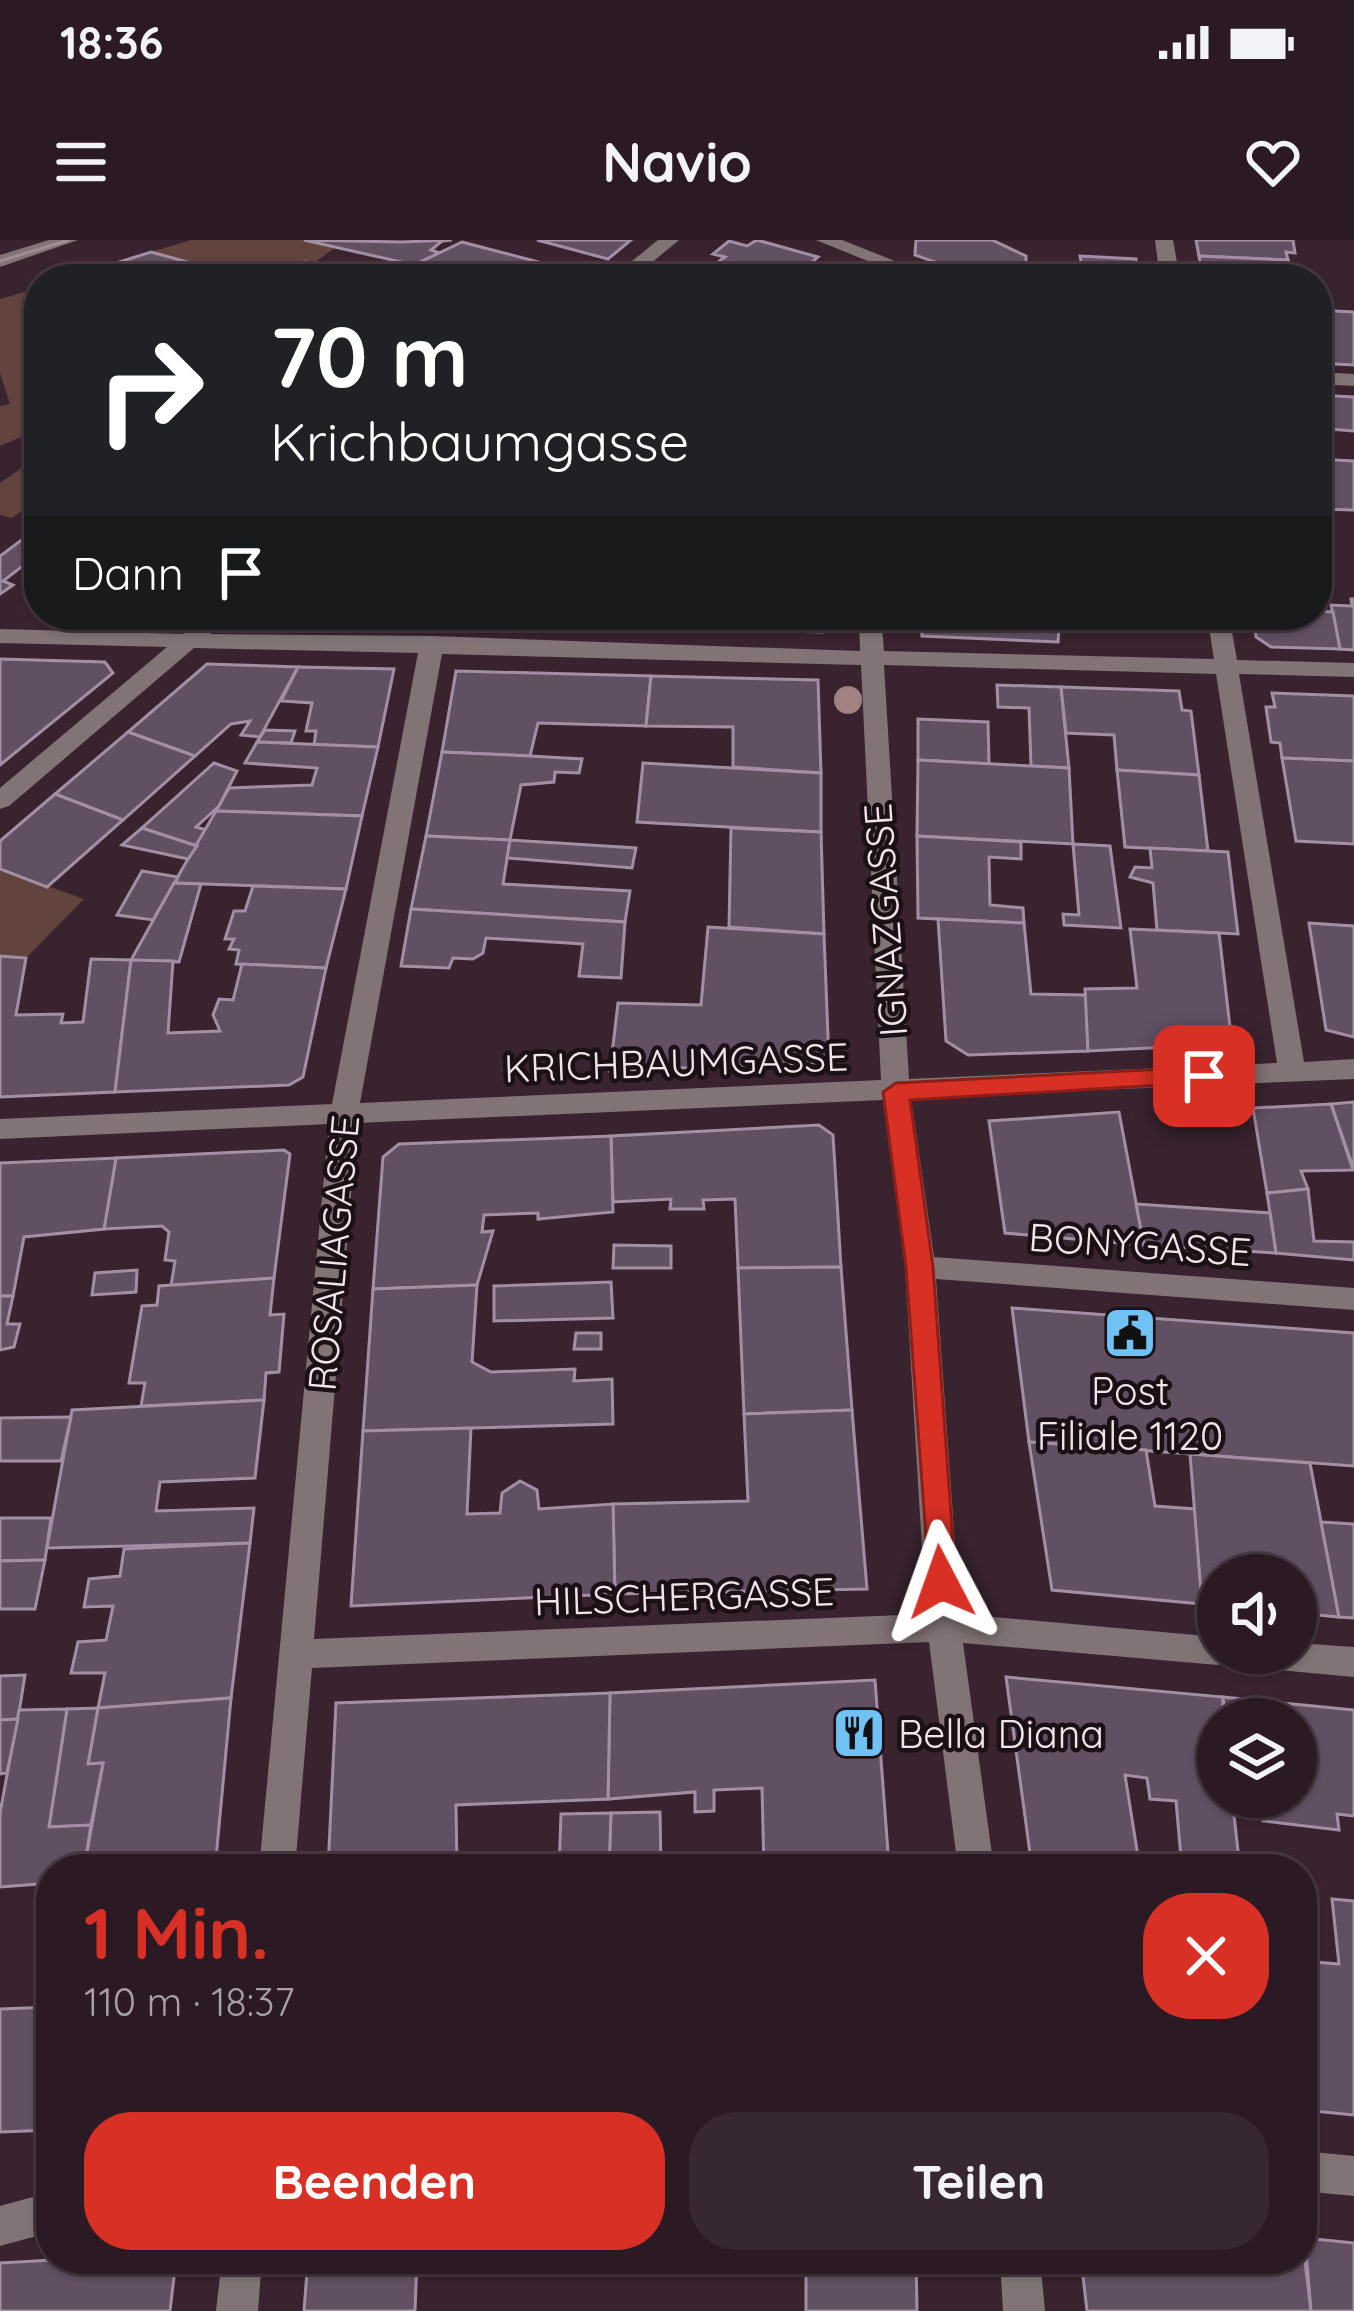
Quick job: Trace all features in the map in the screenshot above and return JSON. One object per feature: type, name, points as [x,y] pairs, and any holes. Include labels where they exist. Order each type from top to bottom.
[{"type":"street","points":[[0,261],[70,240]]},
{"type":"street","points":[[639,264],[670,240]]},
{"type":"street","points":[[825,240],[871,264]]},
{"type":"street","points":[[0,801],[201,630]]},
{"type":"street","name":"IGNAZGASSE","points":[[870,630],[896,1092],[920,1267],[944,1627],[974,1854]]},
{"type":"street","points":[[1220,630],[1292,1071]]},
{"type":"street","points":[[0,636],[432,643],[869,660],[1354,670]]},
{"type":"street","name":"ROSALIAGASSE","points":[[278,1854],[344,1113],[432,643]]},
{"type":"street","name":"KRICHBAUMGASSE","points":[[0,1129],[1354,1069]]},
{"type":"street","name":"BONYGASSE","points":[[920,1267],[1354,1299]]},
{"type":"street","name":"HILSCHERGASSE","points":[[296,1654],[944,1627],[1197,1649]]},
{"type":"street","points":[[1317,1660],[1354,1663]]},
{"type":"street","points":[[1317,2172],[1354,2176]]},
{"type":"street","points":[[0,2226],[36,2216]]},
{"type":"street","points":[[237,2311],[241,2274]]},
{"type":"street","points":[[1021,2274],[1024,2311]]},
{"type":"shaded area","points":[[191,240],[323,240],[339,245],[312,264],[195,264],[151,252]]},
{"type":"shaded area","points":[[24,292],[24,438],[0,446],[0,406],[10,404],[0,373],[0,299]]},
{"type":"shaded area","points":[[24,466],[24,510],[12,518],[0,515],[0,483]]},
{"type":"shaded area","points":[[0,869],[84,899],[26,958],[0,956]]},
{"type":"building","points":[[304,240],[452,240],[431,250],[440,253],[410,264]]},
{"type":"building","points":[[537,240],[631,240],[608,259]]},
{"type":"building","points":[[757,240],[818,257],[812,262],[819,264],[715,264],[725,257],[713,254],[729,241],[747,246]]},
{"type":"building","points":[[916,240],[992,240],[1026,256],[1026,263],[940,264],[915,255]]},
{"type":"building","points":[[1196,240],[1293,240],[1295,253],[1286,252],[1288,260],[1199,256]]},
{"type":"building","points":[[462,242],[546,264],[416,264]]},
{"type":"building","points":[[151,252],[195,264],[113,264]]},
{"type":"building","points":[[1080,256],[1136,259],[1136,264],[1081,264]]},
{"type":"building","points":[[1199,256],[1288,260],[1289,264],[1200,264]]},
{"type":"building","points":[[1332,311],[1354,312],[1354,365],[1332,364]]},
{"type":"building","points":[[1332,396],[1354,397],[1354,431],[1332,429]]},
{"type":"building","points":[[1332,460],[1354,461],[1354,510],[1332,509]]},
{"type":"building","points":[[24,538],[24,565],[3,581],[13,585],[0,594],[0,556]]},
{"type":"building","points":[[1354,599],[1354,650],[1340,649],[1332,605],[1352,606]]},
{"type":"building","points":[[1333,612],[1340,649],[1271,647],[1256,637],[1255,630],[1332,630]]},
{"type":"building","points":[[922,630],[1059,630],[1058,642],[922,636]]},
{"type":"building","points":[[0,659],[105,662],[113,673],[0,765]]},
{"type":"building","points":[[207,664],[298,667],[260,737],[241,735],[250,721],[231,724],[195,756],[128,732]]},
{"type":"building","points":[[298,667],[394,669],[378,747],[314,745],[316,731],[306,731],[312,703],[281,701]]},
{"type":"building","points":[[456,671],[651,676],[646,726],[538,723],[530,756],[442,752]]},
{"type":"building","points":[[651,676],[818,680],[821,773],[733,767],[733,727],[646,726]]},
{"type":"building","points":[[997,685],[1061,687],[1069,768],[1031,766],[1029,708],[998,707]]},
{"type":"building","points":[[1061,687],[1179,691],[1182,710],[1191,711],[1199,775],[1117,770],[1114,735],[1066,733]]},
{"type":"building","points":[[1272,693],[1354,696],[1354,761],[1282,758],[1280,743],[1271,742],[1266,707],[1275,707]]},
{"type":"building","points":[[918,719],[988,722],[989,764],[918,760]]},
{"type":"building","points":[[265,730],[295,731],[291,743],[257,742]]},
{"type":"building","points":[[128,732],[195,756],[123,820],[55,794]]},
{"type":"building","points":[[257,742],[378,747],[362,816],[216,811],[229,788],[312,785],[317,768],[245,763]]},
{"type":"building","points":[[442,752],[582,759],[579,773],[555,772],[554,782],[521,785],[510,840],[426,836]]},
{"type":"building","points":[[1282,758],[1354,761],[1354,844],[1296,841]]},
{"type":"building","points":[[918,760],[1069,768],[1073,844],[917,836]]},
{"type":"building","points":[[214,763],[237,771],[219,806],[196,827],[206,830],[197,846],[142,828]]},
{"type":"building","points":[[643,763],[821,773],[821,832],[637,822]]},
{"type":"building","points":[[1117,770],[1199,775],[1208,851],[1125,847]]},
{"type":"building","points":[[55,794],[123,820],[47,887],[0,869],[0,841]]},
{"type":"building","points":[[216,811],[362,816],[346,889],[174,883]]},
{"type":"building","points":[[142,828],[197,846],[188,859],[122,845]]},
{"type":"building","points":[[731,828],[821,832],[824,934],[729,927]]},
{"type":"building","points":[[426,836],[510,840],[503,884],[630,891],[625,922],[411,909]]},
{"type":"building","points":[[917,836],[1021,842],[1021,859],[989,857],[990,905],[1023,908],[1024,923],[918,918]]},
{"type":"building","points":[[510,840],[636,848],[632,868],[507,858]]},
{"type":"building","points":[[1073,844],[1110,846],[1121,928],[1064,925],[1063,914],[1079,915]]},
{"type":"building","points":[[1150,848],[1228,852],[1238,934],[1157,930],[1153,883],[1130,877],[1135,867],[1152,868]]},
{"type":"building","points":[[142,871],[178,877],[153,920],[117,915]]},
{"type":"building","points":[[174,883],[201,884],[179,962],[131,960]]},
{"type":"building","points":[[253,886],[346,889],[326,968],[236,964],[239,950],[229,949],[234,939],[225,939],[234,911],[245,911]]},
{"type":"building","points":[[411,909],[625,922],[621,978],[579,976],[583,944],[486,938],[483,953],[473,959],[453,958],[449,968],[401,966]]},
{"type":"building","points":[[938,919],[1024,923],[1031,994],[1086,995],[1088,1051],[968,1055],[946,1041]]},
{"type":"building","points":[[1309,923],[1354,926],[1354,1037],[1326,1030]]},
{"type":"building","points":[[708,927],[824,934],[829,1062],[610,1071],[618,1003],[701,1005]]},
{"type":"building","points":[[1130,929],[1219,933],[1232,1044],[1088,1051],[1085,989],[1137,988]]},
{"type":"building","points":[[0,956],[26,958],[16,1015],[63,1014],[61,1023],[83,1022],[91,959],[131,960],[115,1092],[0,1097]]},
{"type":"building","points":[[131,960],[173,961],[168,1033],[220,1031],[213,1015],[219,999],[233,1000],[242,964],[326,968],[303,1077],[289,1085],[115,1092]]},
{"type":"building","points":[[1354,1102],[1354,1170],[1331,1104]]},
{"type":"building","points":[[1331,1104],[1353,1170],[1301,1171],[1308,1189],[1267,1193],[1253,1108]]},
{"type":"building","points":[[1119,1112],[1144,1245],[1005,1233],[989,1121]]},
{"type":"building","points":[[819,1125],[833,1135],[841,1267],[738,1268],[735,1199],[703,1200],[704,1209],[670,1209],[671,1199],[613,1202],[611,1136]]},
{"type":"building","points":[[611,1136],[613,1212],[538,1219],[538,1213],[484,1215],[482,1232],[493,1231],[477,1285],[373,1289],[383,1157],[399,1144]]},
{"type":"building","points":[[284,1150],[290,1154],[274,1278],[171,1286],[175,1261],[165,1260],[169,1232],[162,1226],[104,1229],[116,1158]]},
{"type":"building","points":[[116,1158],[104,1229],[24,1237],[13,1296],[0,1296],[0,1163]]},
{"type":"building","points":[[1308,1189],[1314,1241],[1354,1242],[1354,1260],[1276,1253],[1267,1193]]},
{"type":"building","points":[[1136,1204],[1270,1213],[1276,1253],[1144,1245]]},
{"type":"building","points":[[614,1245],[671,1246],[671,1268],[613,1268]]},
{"type":"building","points":[[841,1267],[852,1410],[744,1414],[738,1268]]},
{"type":"building","points":[[137,1270],[136,1292],[92,1295],[95,1273]]},
{"type":"building","points":[[274,1278],[270,1315],[284,1314],[279,1372],[266,1373],[264,1400],[141,1406],[145,1383],[129,1383],[142,1306],[157,1305],[159,1286]]},
{"type":"building","points":[[611,1282],[613,1318],[494,1321],[494,1286]]},
{"type":"building","points":[[477,1285],[472,1362],[491,1372],[575,1369],[574,1381],[612,1379],[613,1424],[363,1431],[373,1289]]},
{"type":"building","points":[[0,1296],[13,1296],[7,1324],[20,1324],[14,1347],[0,1350]]},
{"type":"building","points":[[1012,1308],[1354,1333],[1354,1466],[1029,1442]]},
{"type":"building","points":[[576,1333],[601,1333],[601,1349],[574,1349]]},
{"type":"building","points":[[264,1400],[255,1478],[160,1482],[156,1511],[254,1508],[250,1543],[47,1548],[72,1410]]},
{"type":"building","points":[[852,1410],[867,1589],[615,1594],[613,1504],[748,1501],[744,1414]]},
{"type":"building","points":[[71,1417],[61,1461],[0,1461],[0,1418]]},
{"type":"building","points":[[471,1428],[467,1514],[500,1513],[502,1493],[520,1481],[537,1490],[539,1509],[613,1504],[615,1594],[351,1606],[363,1431]]},
{"type":"building","points":[[1029,1442],[1146,1450],[1155,1506],[1195,1509],[1197,1604],[1052,1590]]},
{"type":"building","points":[[1190,1454],[1310,1463],[1339,1617],[1317,1615],[1317,1554],[1198,1554]]},
{"type":"building","points":[[0,1518],[51,1518],[45,1560],[0,1561]]},
{"type":"building","points":[[1321,1522],[1354,1524],[1354,1618],[1339,1617]]},
{"type":"building","points":[[250,1543],[231,1698],[98,1708],[105,1673],[71,1673],[78,1642],[106,1640],[113,1606],[84,1607],[89,1579],[120,1576],[124,1549]]},
{"type":"building","points":[[45,1560],[35,1609],[0,1609],[0,1561]]},
{"type":"building","points":[[25,1675],[18,1719],[0,1720],[0,1676]]},
{"type":"building","points":[[1006,1677],[1223,1697],[1197,1698],[1197,1818],[1234,1818],[1238,1854],[1181,1854],[1176,1801],[1150,1799],[1147,1778],[1125,1775],[1138,1854],[1030,1854]]},
{"type":"building","points":[[875,1680],[888,1854],[764,1854],[762,1788],[714,1790],[714,1811],[695,1812],[695,1792],[608,1799],[610,1693]]},
{"type":"building","points":[[610,1693],[608,1799],[456,1805],[457,1854],[329,1854],[336,1703]]},
{"type":"building","points":[[231,1698],[216,1854],[87,1854],[103,1763],[88,1764],[98,1708]]},
{"type":"building","points":[[1317,1706],[1354,1710],[1354,1816],[1337,1814],[1339,1830],[1263,1821],[1317,1818]]},
{"type":"building","points":[[98,1708],[88,1764],[103,1763],[91,1825],[49,1827],[67,1709]]},
{"type":"building","points":[[67,1709],[49,1827],[91,1825],[86,1854],[36,1854],[36,1884],[0,1887],[0,1813],[19,1710]]},
{"type":"building","points":[[18,1719],[7,1773],[0,1774],[0,1720]]},
{"type":"building","points":[[660,1812],[661,1854],[610,1854],[611,1813]]},
{"type":"building","points":[[611,1813],[610,1854],[560,1854],[561,1814]]},
{"type":"building","points":[[1332,1899],[1354,1901],[1354,2115],[1317,2111],[1317,1962],[1339,1964]]},
{"type":"building","points":[[36,2008],[36,2131],[0,2132],[0,2009]]},
{"type":"building","points":[[1317,2239],[1354,2243],[1354,2311],[1311,2311],[1308,2274],[1317,2274]]},
{"type":"building","points":[[36,2261],[36,2274],[171,2274],[170,2311],[0,2311],[0,2263]]},
{"type":"building","points":[[307,2274],[416,2274],[415,2311],[304,2311]]},
{"type":"building","points":[[806,2274],[916,2274],[917,2311],[806,2311]]},
{"type":"building","points":[[1083,2274],[1306,2274],[1311,2311],[1087,2311]]},
{"type":"tram line","points":[[0,261],[69,240]]},
{"type":"place","name":"Post Filiale 1120","points":[[1130,1333]]},
{"type":"place","name":"Bella Diana","points":[[859,1733]]},
{"type":"route","points":[[941,1582],[920,1267],[896,1092],[1204,1076]]}]
